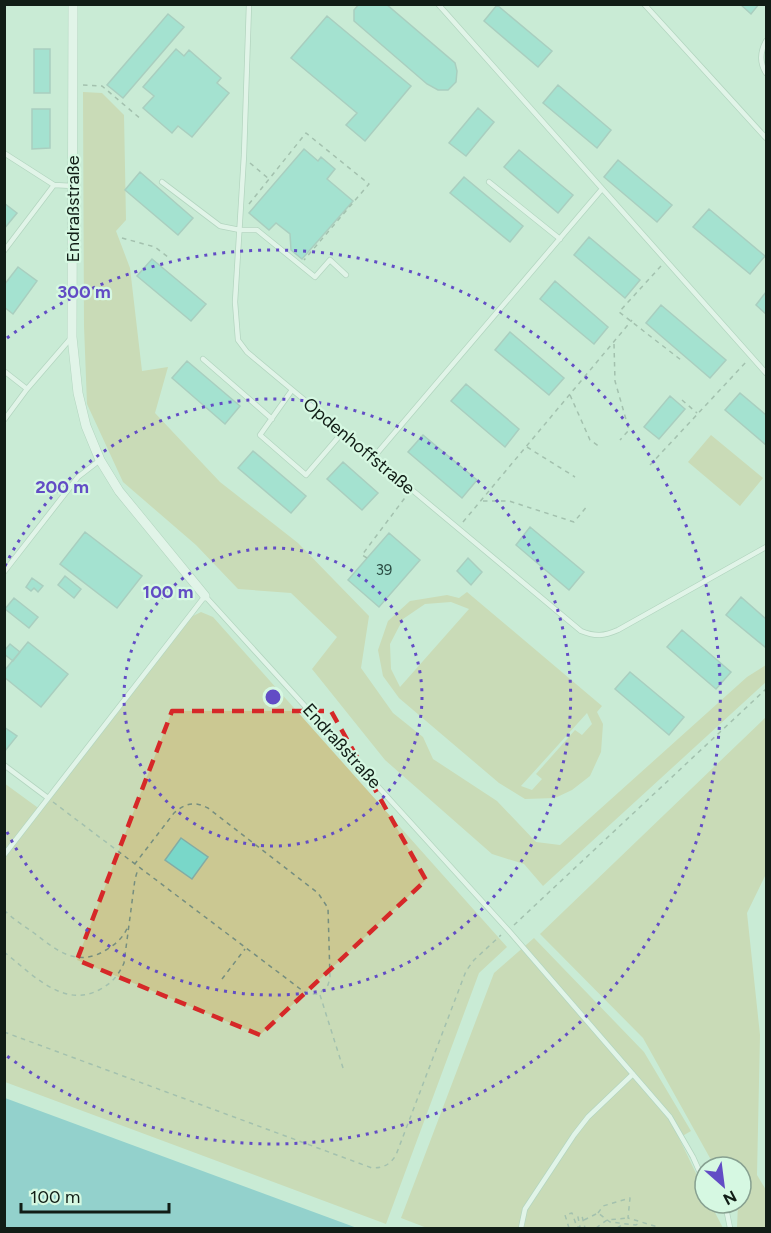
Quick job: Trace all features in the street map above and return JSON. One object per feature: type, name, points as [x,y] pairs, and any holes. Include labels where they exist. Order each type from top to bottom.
[{"type":"street","name":"Endraßstraße","points":[[73,4],[72,337],[78,393],[86,426],[100,460],[119,491],[205,596]]},
{"type":"lane","name":"Opdenhoffstraße","points":[[249,4],[235,302],[237,340],[248,352],[581,631],[594,636],[606,635],[618,630],[766,547]]},
{"type":"lane","points":[[438,4],[766,373]]},
{"type":"lane","points":[[644,4],[766,138]]},
{"type":"lane","points":[[766,41],[761,52],[761,60],[766,73]]},
{"type":"lane","points":[[4,153],[54,186],[73,186]]},
{"type":"lane","points":[[162,182],[220,226],[240,230],[257,230],[315,277],[330,260],[346,275]]},
{"type":"lane","points":[[489,182],[560,239]]},
{"type":"lane","points":[[4,251],[54,186]]},
{"type":"lane","points":[[373,458],[602,189]]},
{"type":"lane","points":[[4,420],[27,389],[72,337]]},
{"type":"lane","points":[[203,359],[272,419]]},
{"type":"lane","points":[[4,371],[27,389]]},
{"type":"lane","points":[[292,390],[260,435],[306,475],[342,433]]},
{"type":"lane","points":[[4,572],[78,477],[100,460]]},
{"type":"lane","points":[[4,855],[205,596]]},
{"type":"lane","name":"Endraßstraße","points":[[205,596],[509,931],[670,1117],[693,1157]]},
{"type":"lane","points":[[4,765],[48,798]]},
{"type":"lane","points":[[521,1228],[525,1209],[574,1135],[588,1117],[633,1074]]},
{"type":"path","points":[[73,84],[102,86],[142,120]]},
{"type":"path","points":[[249,205],[306,133],[369,184],[300,265]]},
{"type":"path","points":[[243,163],[250,163],[269,179]]},
{"type":"path","points":[[122,238],[155,247],[168,257]]},
{"type":"path","points":[[666,261],[619,312],[681,360]]},
{"type":"path","points":[[458,528],[632,320]]},
{"type":"path","points":[[614,342],[615,381],[629,430],[620,440]]},
{"type":"path","points":[[650,465],[751,356]]},
{"type":"path","points":[[570,394],[590,440],[600,447]]},
{"type":"path","points":[[682,400],[698,413]]},
{"type":"path","points":[[526,447],[575,477]]},
{"type":"path","points":[[367,558],[362,555],[411,489]]},
{"type":"path","points":[[480,501],[509,501],[574,522],[588,505]]},
{"type":"path","points":[[4,1032],[361,1164],[379,1168],[389,1164],[396,1155],[466,971],[486,948],[509,931],[766,689]]},
{"type":"path","points":[[48,798],[139,869],[303,992],[319,994],[328,985],[330,978],[328,908],[324,900],[208,808],[191,803],[182,806],[134,865]]},
{"type":"path","points":[[4,952],[51,988],[72,995],[93,993],[108,985],[119,974],[124,963],[135,879],[139,869]]},
{"type":"path","points":[[4,910],[60,952],[73,957],[88,957],[113,946],[122,937],[129,923]]},
{"type":"path","points":[[222,979],[245,949]]},
{"type":"path","points":[[319,994],[344,1071]]},
{"type":"path","points":[[583,1220],[598,1213],[603,1206],[630,1198],[628,1218]]},
{"type":"path","points":[[569,1228],[565,1215],[572,1213],[577,1227],[580,1227],[578,1217],[582,1216],[585,1228]]},
{"type":"path","points":[[598,1213],[607,1220],[636,1225]]},
{"type":"path","points":[[596,1228],[607,1220],[628,1218],[661,1228]]},
{"type":"path","points":[[634,1228],[640,1223]]},
{"type":"path","points":[[617,1228],[623,1224]]},
{"type":"highlighted area","points":[[172,711],[331,711],[426,880],[260,1035],[77,960]]},
{"type":"shaded area","points":[[83,92],[102,93],[124,115],[126,220],[116,231],[130,268],[142,371],[168,367],[155,413],[220,482],[298,543],[369,616],[361,668],[393,713],[423,737],[433,759],[497,801],[536,842],[560,845],[747,677],[766,665],[766,682],[543,886],[524,864],[492,854],[385,760],[312,669],[337,637],[291,593],[238,589],[196,545],[123,482],[87,404],[84,326]]},
{"type":"shaded area","points":[[711,435],[763,478],[740,506],[688,462]]},
{"type":"shaded area","points":[[467,592],[602,706],[597,712],[603,724],[601,752],[590,776],[572,790],[555,798],[525,799],[499,783],[399,698],[383,676],[378,650],[388,621],[410,601],[447,595],[459,598]],"holes":[[[451,602],[469,609],[400,687],[391,669],[390,644],[403,619],[425,604]],[[587,713],[592,724],[582,735],[575,730],[536,774],[542,779],[532,790],[521,786]]]},
{"type":"shaded area","points":[[201,612],[213,617],[507,947],[479,973],[386,1224],[5,1082],[4,783],[41,810],[189,618]]},
{"type":"shaded area","points":[[766,717],[766,874],[747,913],[760,1035],[757,1175],[766,1190],[766,1228],[737,1228],[738,1215],[753,1215],[753,1155],[708,1155],[643,1038],[540,934]]},
{"type":"shaded area","points":[[534,938],[644,1052],[691,1131],[679,1138],[693,1167],[693,1215],[716,1215],[723,1228],[427,1228],[401,1218],[494,973]]},
{"type":"water","points":[[5,1098],[357,1228],[5,1228]]},
{"type":"building","points":[[359,4],[386,4],[455,63],[456,82],[448,90],[438,90],[427,84],[354,21],[354,10]]},
{"type":"building","points":[[740,4],[759,4],[751,14]]},
{"type":"building","points":[[497,5],[552,51],[538,67],[484,21]]},
{"type":"building","points":[[168,14],[184,27],[123,98],[107,85]]},
{"type":"building","points":[[327,16],[411,86],[365,141],[346,125],[357,113],[291,58]]},
{"type":"building","points":[[34,49],[50,49],[50,93],[34,93]]},
{"type":"building","points":[[176,49],[184,56],[189,50],[221,78],[217,83],[229,93],[192,137],[178,126],[172,133],[143,108],[154,96],[143,87]]},
{"type":"building","points":[[558,85],[611,130],[597,148],[543,103]]},
{"type":"building","points":[[478,108],[494,122],[466,156],[449,143]]},
{"type":"building","points":[[32,109],[50,109],[50,148],[32,149]]},
{"type":"building","points":[[304,149],[318,161],[321,157],[335,169],[327,179],[353,201],[302,259],[291,250],[290,234],[276,223],[269,230],[249,213]]},
{"type":"building","points":[[519,150],[573,195],[558,213],[504,167]]},
{"type":"building","points":[[618,160],[672,205],[657,222],[604,177]]},
{"type":"building","points":[[140,172],[193,218],[178,235],[125,190]]},
{"type":"building","points":[[464,177],[523,226],[510,242],[450,193]]},
{"type":"building","points":[[4,203],[17,213],[4,229]]},
{"type":"building","points":[[709,209],[765,256],[750,274],[693,227]]},
{"type":"building","points":[[589,237],[640,280],[625,298],[574,255]]},
{"type":"building","points":[[152,259],[206,304],[191,321],[137,276]]},
{"type":"building","points":[[18,267],[37,281],[13,314],[4,307],[4,285]]},
{"type":"building","points":[[555,281],[608,327],[594,344],[540,299]]},
{"type":"building","points":[[766,292],[766,314],[756,305]]},
{"type":"building","points":[[661,305],[726,360],[710,378],[646,323]]},
{"type":"building","points":[[510,332],[564,378],[549,395],[495,350]]},
{"type":"building","points":[[187,361],[240,406],[225,424],[172,378]]},
{"type":"building","points":[[466,384],[519,429],[505,447],[451,401]]},
{"type":"building","points":[[740,393],[766,415],[766,445],[725,410]]},
{"type":"building","points":[[670,396],[685,409],[659,439],[644,427]]},
{"type":"building","points":[[423,435],[477,480],[462,498],[408,452]]},
{"type":"building","points":[[253,451],[306,496],[291,513],[238,468]]},
{"type":"building","points":[[343,462],[378,493],[362,510],[327,479]]},
{"type":"building","points":[[530,527],[584,572],[569,590],[516,545]]},
{"type":"building","points":[[85,532],[142,576],[117,608],[60,564]]},
{"type":"building","points":[[389,533],[420,560],[379,607],[348,580]]},
{"type":"building","points":[[468,558],[482,572],[471,585],[457,571]]},
{"type":"building","points":[[65,576],[81,589],[74,598],[58,585]]},
{"type":"building","points":[[32,578],[43,586],[38,592],[34,588],[31,591],[26,587]]},
{"type":"building","points":[[741,597],[766,619],[765,647],[726,615]]},
{"type":"building","points":[[14,598],[38,617],[29,628],[5,609]]},
{"type":"building","points":[[682,630],[731,672],[716,689],[667,647]]},
{"type":"building","points":[[28,642],[68,674],[41,707],[4,677],[4,671]]},
{"type":"building","points":[[10,644],[20,652],[13,661],[4,654]]},
{"type":"building","points":[[630,672],[684,717],[669,735],[615,689]]},
{"type":"building","points":[[4,727],[17,736],[5,751],[4,750]]},
{"type":"building","points":[[181,838],[208,857],[192,879],[165,860]]}]
